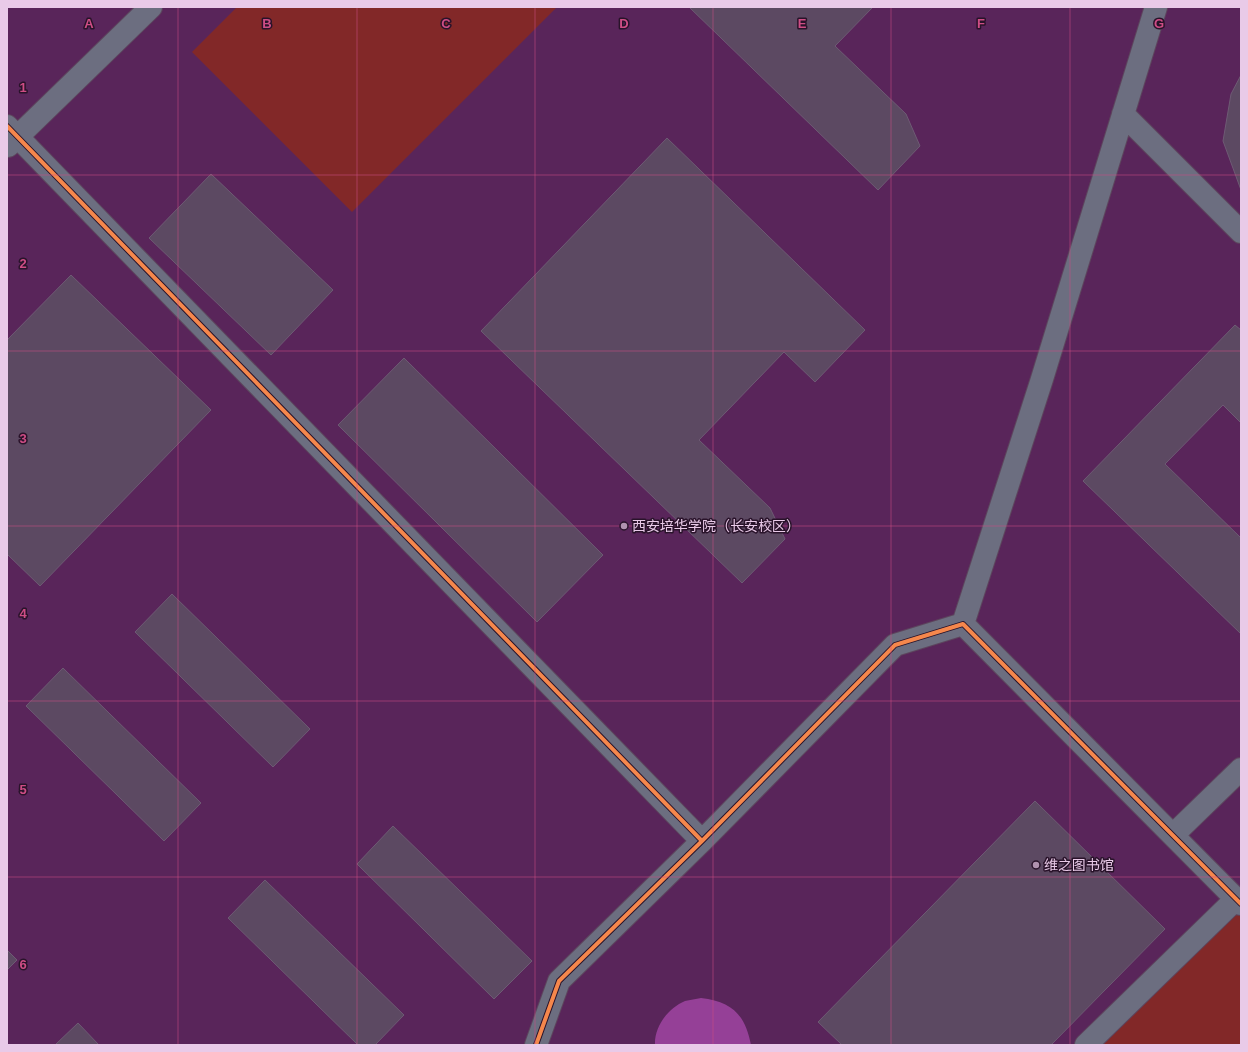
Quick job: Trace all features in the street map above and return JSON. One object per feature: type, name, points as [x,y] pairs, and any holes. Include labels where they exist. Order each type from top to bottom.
[{"type":"street","points":[[151,7],[11,136],[702,841]]},
{"type":"street","points":[[963,624],[1042,379],[1156,7]]},
{"type":"street","points":[[1123,114],[1241,232]]},
{"type":"street","points":[[963,624],[1238,901],[1086,1045]]},
{"type":"street","points":[[536,1045],[559,981],[702,841],[895,645],[963,624]]},
{"type":"street","points":[[1173,835],[1241,770]]},
{"type":"shaded area","name":"西安培华学院（长安校区）","points":[[7,7],[1241,7],[1241,1045],[7,1045]]},
{"type":"shaded area","points":[[237,7],[557,7],[352,212],[192,52]]},
{"type":"shaded area","points":[[1241,904],[1241,1045],[1086,1045]]},
{"type":"shaded area","points":[[701,998],[729,1006],[735,1011],[745,1025],[751,1045],[655,1045],[657,1032],[663,1019],[668,1013],[673,1008],[685,1001]]},
{"type":"building","points":[[689,7],[873,7],[835,46],[906,114],[920,146],[878,190]]},
{"type":"building","points":[[1241,75],[1241,190],[1223,141],[1231,94]]},
{"type":"building","points":[[667,138],[865,330],[815,382],[784,352],[699,440],[770,508],[785,539],[742,583],[481,331]]},
{"type":"building","points":[[211,174],[333,290],[271,355],[149,238]]},
{"type":"building","points":[[71,275],[211,410],[40,586],[7,554],[7,340]]},
{"type":"building","points":[[1235,325],[1241,330],[1241,423],[1223,405],[1165,464],[1241,538],[1241,634],[1083,481]]},
{"type":"building","points":[[404,358],[603,555],[537,622],[338,425]]},
{"type":"building","points":[[172,594],[310,729],[273,767],[135,632]]},
{"type":"building","points":[[63,668],[201,803],[164,841],[26,706]]},
{"type":"building","name":"维之图书馆","points":[[1035,801],[1165,929],[1051,1045],[842,1045],[818,1022]]},
{"type":"building","points":[[393,826],[532,961],[494,999],[357,864]]},
{"type":"building","points":[[265,880],[404,1015],[375,1045],[358,1045],[228,918]]},
{"type":"building","points":[[7,950],[17,960],[7,970]]},
{"type":"building","points":[[78,1023],[99,1045],[55,1045]]},
{"type":"cycle path","points":[[7,126],[702,841]]},
{"type":"cycle path","points":[[536,1045],[559,981],[702,841],[895,645],[963,624],[1241,904]]},
{"type":"place","name":"西安培华学院（长安校区）","points":[[624,526]]},
{"type":"place","name":"维之图书馆","points":[[1036,865]]}]
